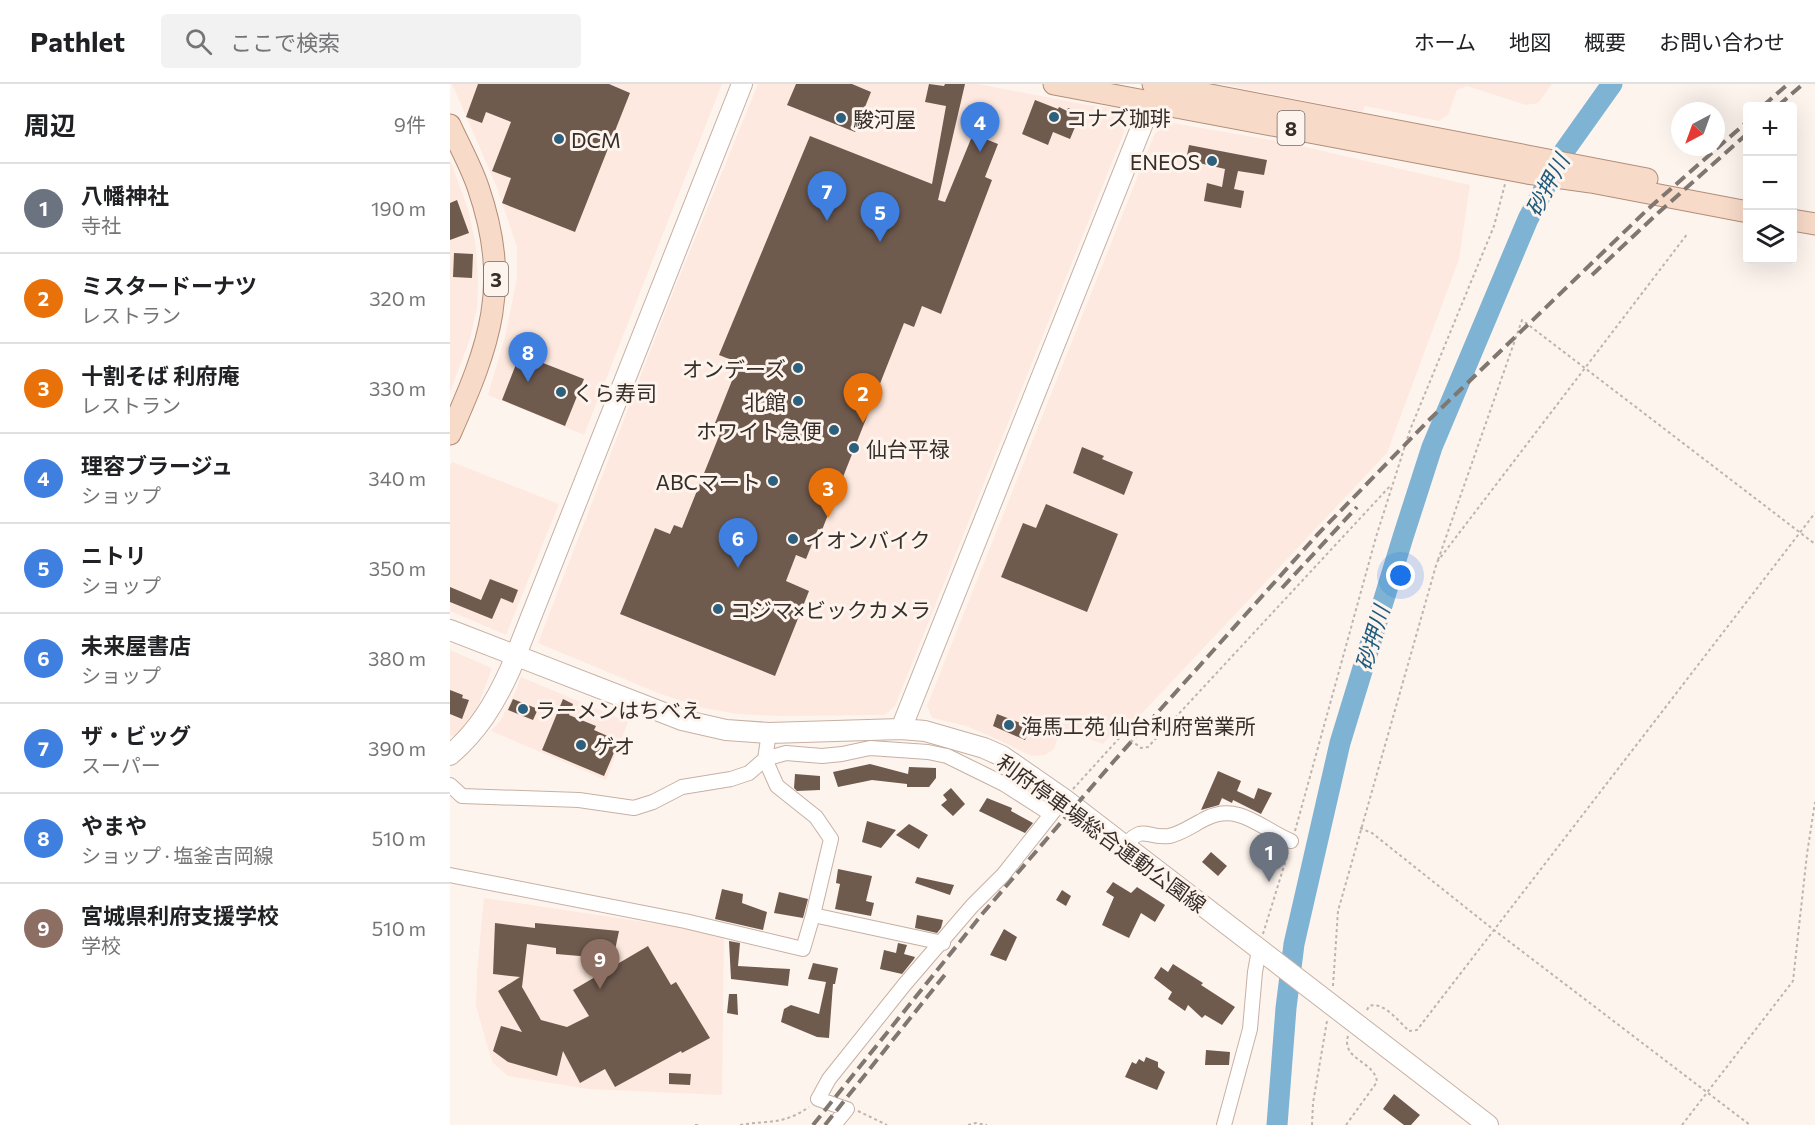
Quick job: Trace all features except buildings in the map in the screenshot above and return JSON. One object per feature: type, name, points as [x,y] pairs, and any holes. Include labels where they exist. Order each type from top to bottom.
[{"type":"main road","name":"8","points":[[1054,84],[1155,89],[1524,166],[1743,199]]},
{"type":"main road","name":"8","points":[[1155,89],[1524,166]]},
{"type":"main road","name":"3","points":[[450,125],[478,186],[492,240],[496,283],[492,320],[482,359],[450,434]]},
{"type":"main road","name":"8","points":[[1595,175],[1743,211]]},
{"type":"main road","points":[[1797,209],[1815,212]]},
{"type":"main road","points":[[1797,221],[1815,225]]},
{"type":"street","points":[[450,755],[466,741],[490,710],[515,656],[742,84]]},
{"type":"street","points":[[901,729],[1155,89]]},
{"type":"street","name":"利府停車場総合運動公園線","points":[[450,630],[682,720],[726,730],[769,733],[901,729],[925,731],[993,752],[1029,773],[1064,799],[1488,1125]]},
{"type":"street","points":[[450,875],[685,921],[803,949],[831,839],[816,817],[777,786],[765,759],[769,733]]},
{"type":"street","points":[[450,785],[462,796],[579,800],[634,808],[682,788],[731,779],[749,773],[765,759],[786,753],[822,756],[870,748],[927,752],[947,756],[1004,784],[1051,814]]},
{"type":"street","points":[[834,1125],[847,1109],[818,1099],[829,1079],[905,984],[972,906],[1003,875],[1064,799]]},
{"type":"street","points":[[1124,846],[1134,834],[1143,832],[1158,836],[1171,836],[1220,813],[1242,815],[1292,841]]},
{"type":"street","points":[[813,915],[943,942]]},
{"type":"street","points":[[1224,1125],[1250,1029],[1255,972],[1264,954]]},
{"type":"path","points":[[1264,954],[1292,841],[1376,537],[1410,430],[1494,226],[1524,166]]},
{"type":"path","points":[[1437,562],[1688,232]]},
{"type":"path","points":[[1312,1125],[1326,1001],[1335,975],[1338,911],[1437,562],[1522,320],[1815,544]]},
{"type":"path","points":[[1064,799],[1123,734],[1141,748],[1148,747],[1393,483]]},
{"type":"path","points":[[1366,1010],[1369,1006],[1382,1007],[1409,1031],[1417,1030],[1815,513]]},
{"type":"path","points":[[1682,1125],[1793,981],[1815,802]]},
{"type":"path","points":[[1360,828],[1372,833],[1494,930],[1750,1125]]},
{"type":"path","points":[[1346,1125],[1377,1082],[1376,1074],[1372,1069],[1352,1054],[1348,1047],[1348,1036]]},
{"type":"path","points":[[740,1125],[784,1122],[801,1114],[818,1099]]},
{"type":"path","points":[[847,1109],[869,1115],[887,1125]]},
{"type":"path","points":[[968,1125],[976,1123],[987,1125]]},
{"type":"shaded area","points":[[452,84],[722,84],[584,435],[488,395],[505,337],[517,278],[517,247],[496,185]]},
{"type":"shaded area","points":[[758,84],[978,84],[1087,105],[1116,108],[1126,127],[895,706],[885,715],[780,716],[737,714],[699,707],[658,693],[538,643],[668,305]]},
{"type":"shaded area","points":[[1220,84],[1552,84],[1538,103],[1526,105],[1467,86],[1457,90],[1448,115],[1439,121],[1365,106],[1362,112]]},
{"type":"shaded area","points":[[1173,123],[1288,143],[1470,185],[1459,259],[1387,453],[1129,727],[1122,721],[1103,744],[1061,728],[1054,749],[1045,755],[1031,756],[966,726],[932,718],[927,706],[1155,133]]},
{"type":"shaded area","points":[[450,160],[468,209],[476,246],[478,283],[477,308],[470,339],[450,392]]},
{"type":"shaded area","points":[[452,462],[559,504],[506,635],[450,611],[450,467]]},
{"type":"shaded area","points":[[450,650],[492,668],[476,711],[455,737],[450,735]]},
{"type":"shaded area","points":[[521,677],[628,722],[606,780],[491,731],[500,721]]},
{"type":"shaded area","points":[[484,898],[724,934],[722,1095],[588,1089],[508,1076],[492,1062],[476,1006]]},
{"type":"waterway","name":"砂押川","points":[[1277,1125],[1286,1008],[1294,944],[1340,743],[1403,537],[1432,447],[1528,219],[1565,150],[1612,84]]},
{"type":"railway","points":[[1768,102],[1788,84]]},
{"type":"railway","points":[[1783,102],[1803,84]]},
{"type":"railway","points":[[813,1125],[983,913],[1114,761],[1317,535],[1429,420],[1648,209],[1743,125]]},
{"type":"railway","points":[[1592,275],[1743,137]]},
{"type":"railway","points":[[1282,588],[1357,507]]},
{"type":"railway","points":[[825,1125],[947,972]]},
{"type":"place","name":"コナズ珈琲","points":[[1054,117]]},
{"type":"place","name":"駿河屋","points":[[841,118]]},
{"type":"place","name":"DCM","points":[[559,139]]},
{"type":"place","name":"理容ブラージュ","points":[[980,152]]},
{"type":"place","name":"ENEOS","points":[[1212,161]]},
{"type":"place","name":"ザ・ビッグ","points":[[827,221]]},
{"type":"place","name":"ニトリ","points":[[880,242]]},
{"type":"place","name":"オンデーズ","points":[[798,368]]},
{"type":"place","name":"やまや","points":[[528,382]]},
{"type":"place","name":"くら寿司","points":[[561,392]]},
{"type":"place","name":"北館","points":[[798,401]]},
{"type":"place","name":"ミスタードーナツ","points":[[863,423]]},
{"type":"place","name":"ホワイト急便","points":[[834,430]]},
{"type":"place","name":"仙台平禄","points":[[854,448]]},
{"type":"place","name":"ABCマート","points":[[773,481]]},
{"type":"place","name":"十割そば 利府庵","points":[[828,518]]},
{"type":"place","name":"イオンバイク","points":[[793,539]]},
{"type":"place","name":"未来屋書店","points":[[738,568]]},
{"type":"place","name":"コジマ×ビックカメラ","points":[[718,609]]},
{"type":"place","name":"ラーメンはちべえ","points":[[523,709]]},
{"type":"place","name":"海馬工苑 仙台利府営業所","points":[[1009,725]]},
{"type":"place","name":"ゲオ","points":[[581,745]]},
{"type":"place","name":"八幡神社","points":[[1269,882]]},
{"type":"place","name":"宮城県利府支援学校","points":[[600,989]]}]
